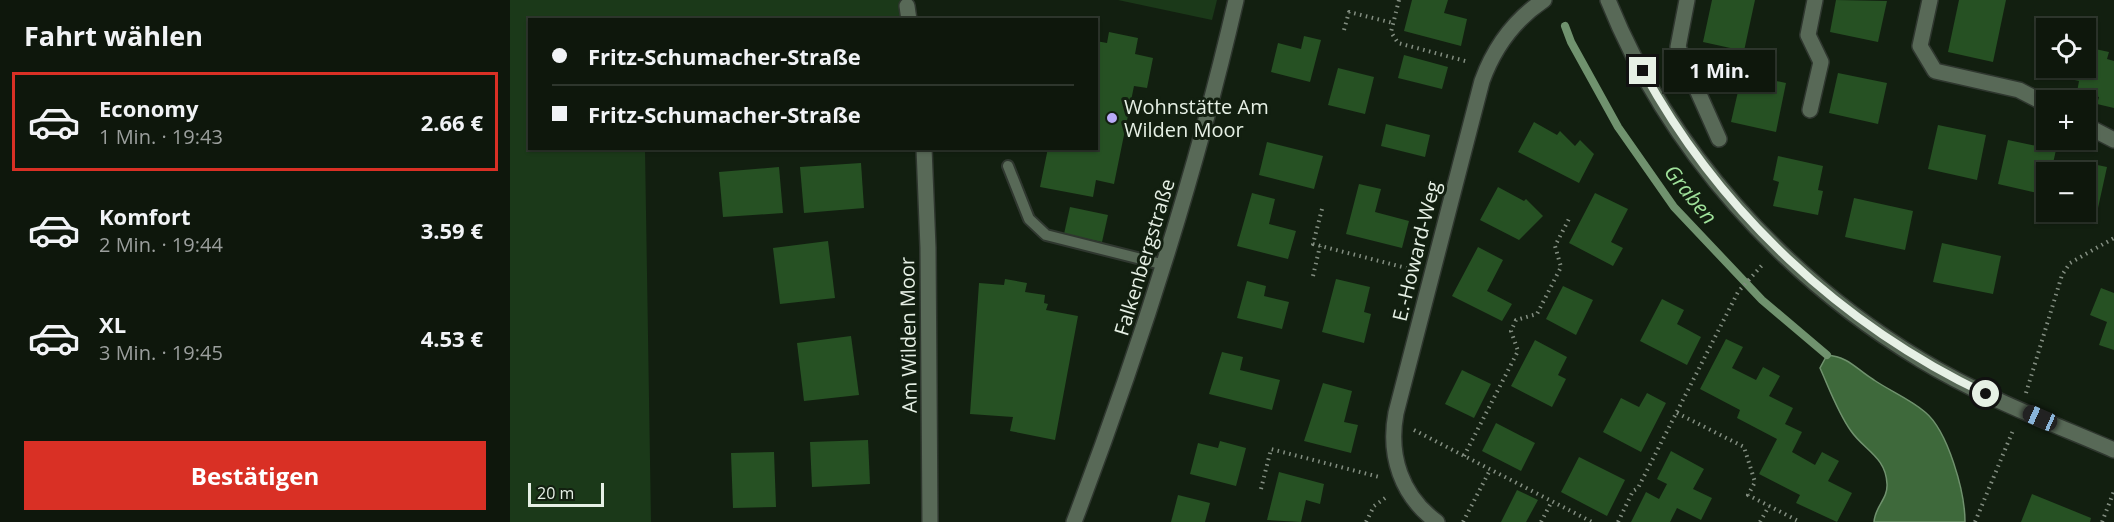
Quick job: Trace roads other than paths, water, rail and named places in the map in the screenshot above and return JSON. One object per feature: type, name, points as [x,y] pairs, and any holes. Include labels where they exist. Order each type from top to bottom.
[{"type":"street","name":"Falkenbergstraße","points":[[1074,522],[1122,396],[1165,265],[1221,67],[1236,0]]},
{"type":"street","name":"E.-Howard-Weg","points":[[1437,522],[1420,507],[1404,484],[1395,459],[1395,421],[1488,66],[1514,26],[1544,0]]},
{"type":"street","points":[[1608,0],[1631,50],[1680,133],[1731,199],[1771,243],[1843,306],[1882,334],[1964,383],[2114,450]]},
{"type":"street","points":[[1687,0],[1678,47],[1719,139]]},
{"type":"street","points":[[1810,110],[1821,62],[1808,35],[1815,0]]},
{"type":"street","points":[[1930,0],[1920,46],[1935,71],[2019,90],[2036,99]]},
{"type":"street","points":[[2096,131],[2114,140]]},
{"type":"street","name":"Am Wilden Moor","points":[[924,150],[928,248],[930,522]]},
{"type":"lane","points":[[1008,166],[1029,219],[1046,235],[1165,265]]},
{"type":"waterway","name":"Graben","points":[[1565,26],[1571,42],[1618,127],[1674,207],[1762,300],[1827,355]]},
{"type":"place","name":"Wohnstätte Am Wilden Moor","points":[[1112,118]]}]
